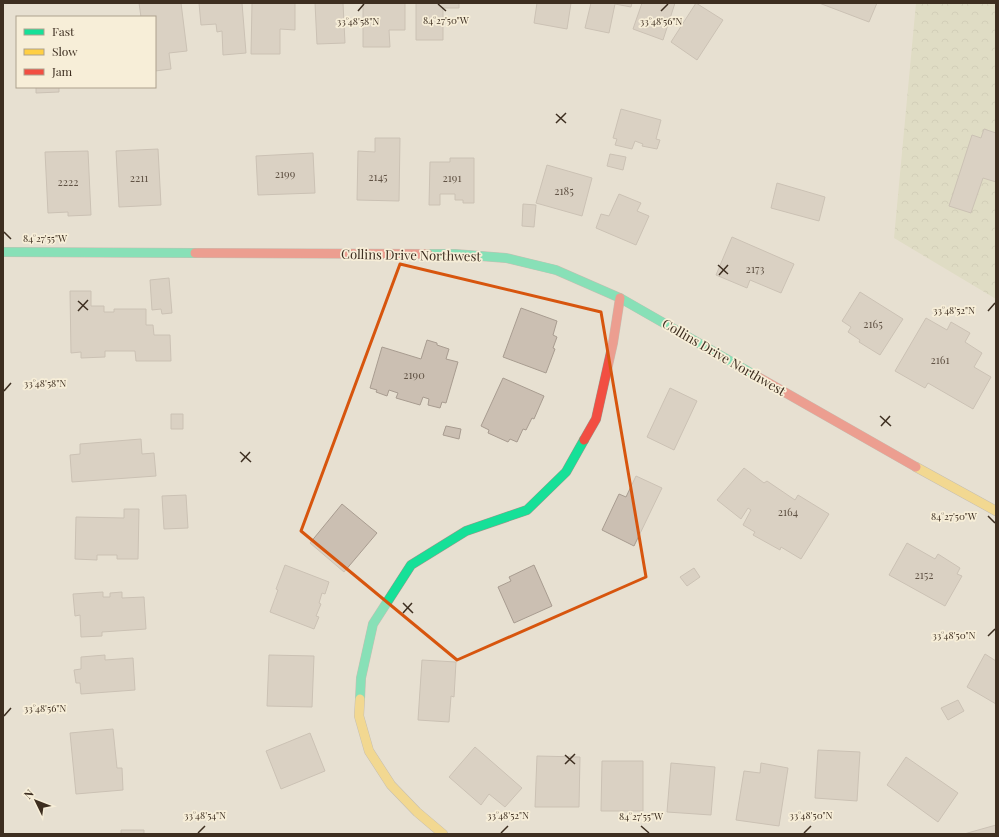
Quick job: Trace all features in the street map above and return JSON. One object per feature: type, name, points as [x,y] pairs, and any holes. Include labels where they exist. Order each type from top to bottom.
[{"type":"street","name":"Collins Drive Northwest","points":[[3,252],[455,254],[506,258],[556,270],[620,298],[940,481],[996,511]]},
{"type":"street","points":[[443,834],[417,812],[390,784],[369,751],[359,716],[361,678],[373,624],[411,565],[466,531],[526,510],[566,472],[596,419],[613,343],[620,298]]},
{"type":"highlighted area","points":[[400,264],[601,312],[646,577],[457,660],[301,531]]},
{"type":"green space","points":[[916,3],[996,3],[996,299],[894,238]]},
{"type":"building","points":[[139,3],[181,3],[187,51],[169,53],[171,69],[156,71],[156,16],[141,16]]},
{"type":"building","points":[[199,3],[242,3],[246,53],[223,55],[222,31],[217,32],[216,24],[201,25]]},
{"type":"building","points":[[252,3],[295,3],[295,30],[280,29],[280,54],[251,54]]},
{"type":"building","points":[[315,3],[343,3],[345,43],[317,44]]},
{"type":"building","points":[[363,3],[405,3],[405,30],[389,30],[390,47],[363,47]]},
{"type":"building","points":[[416,3],[459,3],[459,8],[443,8],[443,40],[416,40]]},
{"type":"building","points":[[537,3],[571,3],[567,29],[534,23]]},
{"type":"building","points":[[591,3],[632,3],[631,7],[615,4],[609,33],[585,28]]},
{"type":"building","points":[[642,3],[675,3],[663,40],[633,29]]},
{"type":"building","points":[[696,3],[723,20],[697,60],[671,42]]},
{"type":"building","points":[[819,3],[877,3],[869,22]]},
{"type":"building","points":[[36,88],[59,88],[59,92],[36,93]]},
{"type":"building","points":[[621,109],[661,120],[656,139],[660,140],[657,149],[642,146],[643,144],[635,141],[632,149],[615,145],[617,139],[613,138]]},
{"type":"building","points":[[984,129],[996,133],[996,182],[983,178],[971,213],[949,206],[972,135],[981,138]]},
{"type":"building","points":[[375,138],[400,138],[399,201],[357,200],[358,151],[375,152]]},
{"type":"building","points":[[158,149],[161,205],[119,207],[116,151]]},
{"type":"building","points":[[88,151],[91,215],[68,216],[68,212],[48,213],[45,152]]},
{"type":"building","points":[[313,153],[315,193],[258,195],[256,156]]},
{"type":"building","points":[[610,154],[626,157],[623,170],[607,166]]},
{"type":"building","points":[[450,158],[474,158],[474,203],[463,203],[463,200],[455,200],[455,194],[440,194],[440,205],[429,205],[430,162],[450,162]]},
{"type":"building","points":[[547,165],[592,178],[582,216],[536,203]]},
{"type":"building","points":[[777,183],[825,197],[819,221],[771,208]]},
{"type":"building","points":[[619,194],[641,203],[637,211],[649,216],[636,245],[596,228],[601,214],[609,216]]},
{"type":"building","points":[[523,204],[536,205],[534,227],[522,226]]},
{"type":"building","points":[[732,237],[794,264],[781,293],[750,280],[747,288],[716,275]]},
{"type":"building","points":[[169,278],[172,313],[162,314],[161,309],[152,310],[150,280]]},
{"type":"building","points":[[70,291],[91,291],[91,306],[104,306],[104,312],[114,312],[114,309],[146,309],[146,325],[153,325],[154,335],[170,335],[171,361],[136,361],[135,351],[105,351],[105,357],[81,358],[81,352],[71,353]]},
{"type":"building","points":[[860,292],[903,319],[880,355],[859,342],[860,340],[848,332],[851,327],[842,321]]},
{"type":"building","points":[[521,308],[557,321],[553,335],[557,337],[553,348],[555,349],[546,373],[503,357]]},
{"type":"building","points":[[926,318],[947,330],[951,322],[970,333],[965,342],[982,353],[974,367],[991,377],[973,409],[928,383],[925,388],[895,371]]},
{"type":"building","points":[[427,340],[449,349],[446,359],[458,362],[446,403],[442,402],[440,408],[428,405],[429,399],[423,397],[420,405],[396,398],[398,393],[389,390],[387,396],[370,388],[382,347],[421,359]]},
{"type":"building","points":[[503,378],[544,396],[534,419],[532,418],[526,430],[523,429],[517,442],[510,439],[508,442],[488,433],[489,430],[481,426]]},
{"type":"building","points":[[670,388],[697,401],[674,450],[647,437]]},
{"type":"building","points":[[171,414],[183,414],[183,429],[171,429]]},
{"type":"building","points":[[446,426],[461,429],[459,439],[443,435]]},
{"type":"building","points":[[141,439],[142,454],[154,453],[156,476],[72,482],[70,455],[80,454],[80,444]]},
{"type":"building","points":[[744,468],[764,483],[767,481],[795,500],[798,495],[829,514],[801,559],[781,547],[780,550],[753,535],[755,532],[743,525],[751,510],[748,508],[741,519],[717,500]]},
{"type":"building","points":[[636,476],[662,488],[634,546],[602,530],[619,494],[626,497]]},
{"type":"building","points":[[186,495],[188,528],[164,529],[162,496]]},
{"type":"building","points":[[342,504],[377,533],[344,572],[310,543]]},
{"type":"building","points":[[124,509],[139,509],[138,559],[117,559],[117,555],[97,555],[97,560],[75,559],[76,517],[124,518]]},
{"type":"building","points":[[907,543],[935,559],[938,554],[960,568],[957,574],[962,576],[945,606],[889,575]]},
{"type":"building","points":[[285,565],[329,582],[325,594],[322,593],[319,603],[321,604],[316,616],[319,617],[314,629],[270,612],[278,590],[276,589]]},
{"type":"building","points":[[534,565],[552,606],[514,623],[498,587],[511,581],[509,577]]},
{"type":"building","points":[[694,568],[700,577],[687,586],[680,577]]},
{"type":"building","points":[[103,592],[103,597],[110,597],[110,593],[122,592],[122,598],[144,597],[146,629],[102,632],[102,636],[81,637],[80,615],[75,616],[73,594]]},
{"type":"building","points":[[985,654],[996,661],[996,704],[967,687]]},
{"type":"building","points":[[105,655],[105,660],[133,658],[135,690],[81,694],[80,683],[76,683],[74,670],[81,669],[81,657]]},
{"type":"building","points":[[269,655],[314,656],[312,707],[267,706]]},
{"type":"building","points":[[422,660],[456,662],[454,697],[451,696],[449,722],[418,720]]},
{"type":"building","points":[[958,700],[964,711],[948,720],[941,708]]},
{"type":"building","points":[[113,729],[117,768],[122,768],[123,790],[76,794],[70,733]]},
{"type":"building","points":[[310,733],[325,771],[281,789],[266,751]]},
{"type":"building","points":[[475,747],[522,788],[505,807],[489,794],[481,805],[449,777]]},
{"type":"building","points":[[818,750],[860,752],[857,801],[815,798]]},
{"type":"building","points":[[537,756],[580,757],[579,807],[535,807]]},
{"type":"building","points":[[906,757],[958,793],[938,822],[887,785]]},
{"type":"building","points":[[602,761],[643,761],[643,811],[601,811]]},
{"type":"building","points":[[671,763],[715,767],[711,815],[667,812]]},
{"type":"building","points":[[761,763],[788,768],[779,826],[736,820],[744,771],[760,773]]},
{"type":"building","points":[[996,825],[996,834],[964,834]]},
{"type":"building","points":[[121,830],[144,830],[144,834],[121,834]]},
{"type":"traffic: fast","points":[[3,252],[195,253]]},
{"type":"traffic: fast","points":[[428,254],[455,254],[506,258],[556,270],[620,298],[758,377]]},
{"type":"traffic: fast","points":[[360,699],[361,678],[373,624],[411,565],[466,531],[527,510],[566,472],[584,440]]},
{"type":"traffic: slow","points":[[916,467],[996,511]]},
{"type":"traffic: slow","points":[[360,699],[359,716],[369,751],[391,785],[417,812],[443,834]]},
{"type":"traffic: jam","points":[[195,253],[428,254]]},
{"type":"traffic: jam","points":[[584,440],[596,419],[613,343],[620,298]]},
{"type":"traffic: jam","points":[[758,377],[916,467]]}]
